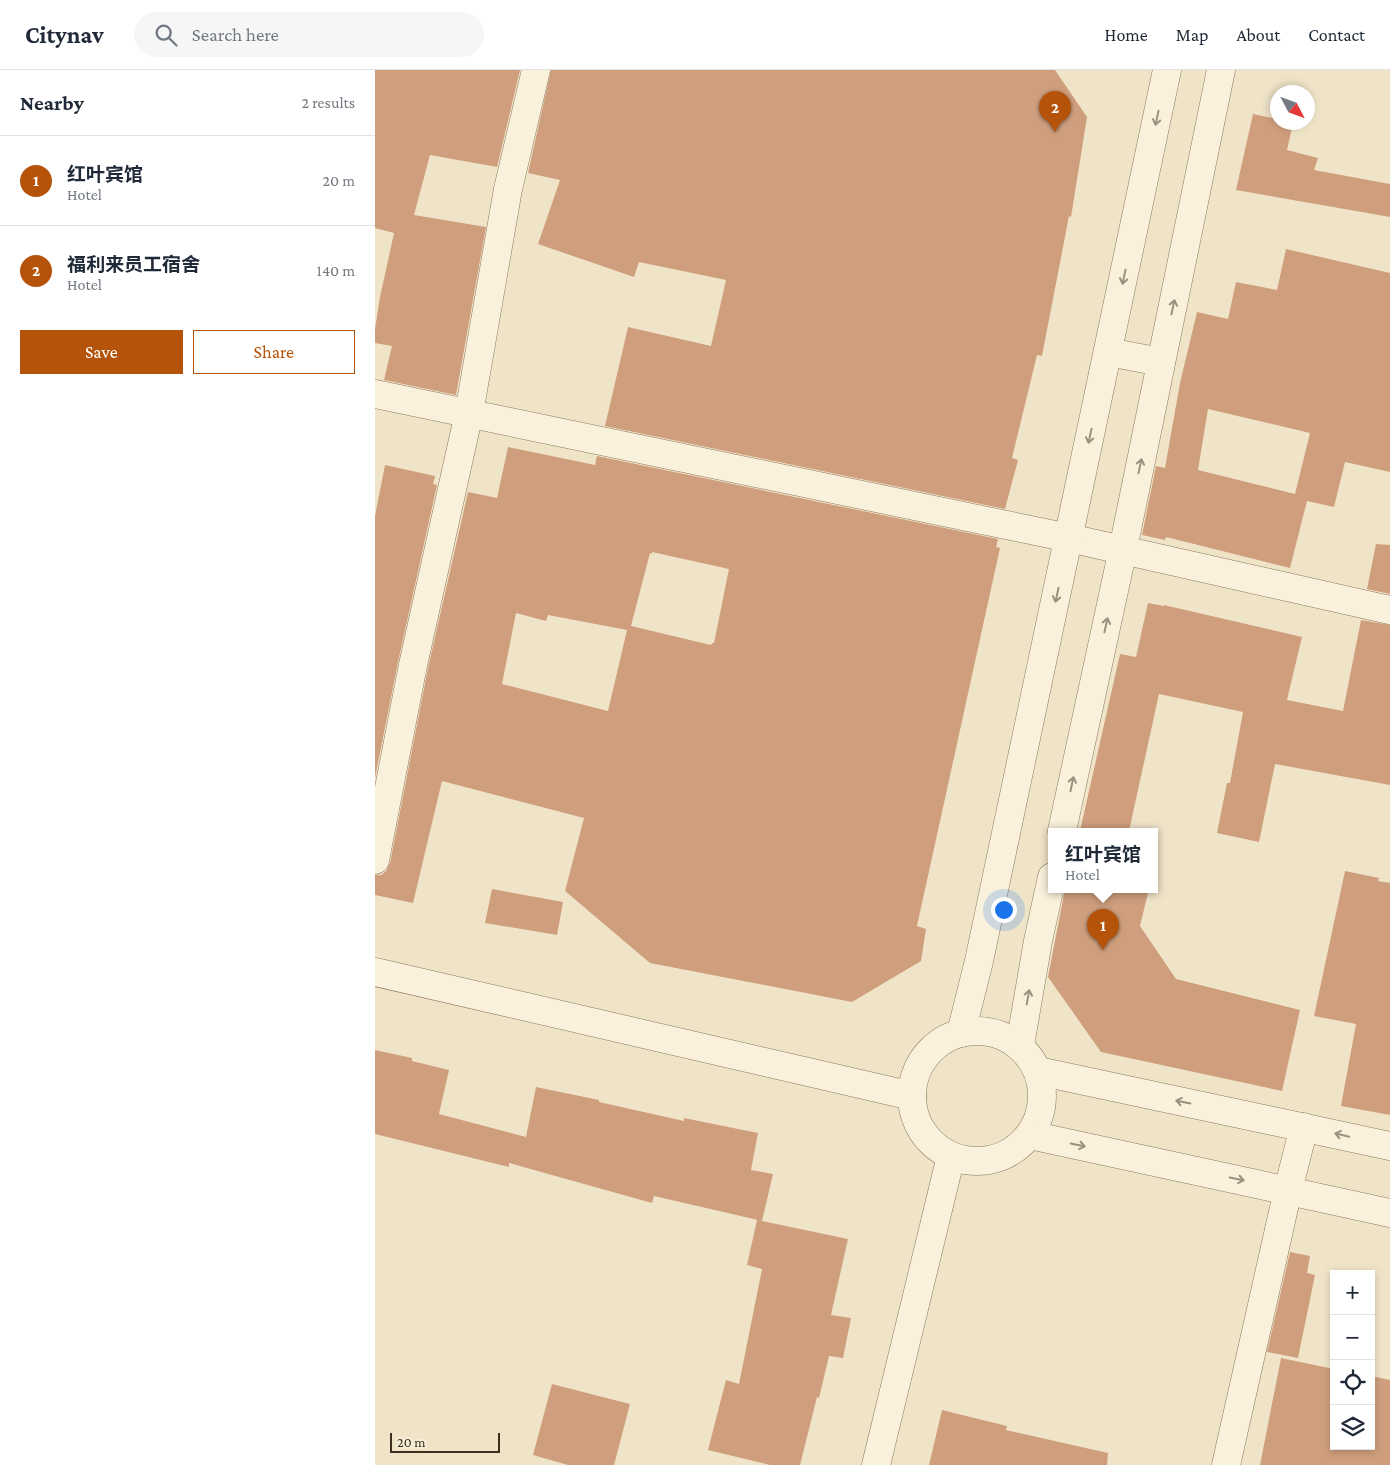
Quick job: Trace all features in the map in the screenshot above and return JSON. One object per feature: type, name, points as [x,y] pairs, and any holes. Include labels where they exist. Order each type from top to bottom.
[{"type":"street","points":[[375,860],[413,666],[469,413],[509,189],[536,70]]},
{"type":"street","points":[[961,1032],[979,961],[1167,70]]},
{"type":"street","points":[[1063,828],[1123,549],[1221,70]]},
{"type":"street","points":[[1108,352],[1161,362]]},
{"type":"street","points":[[375,394],[1123,549],[1390,610]]},
{"type":"street","points":[[1020,1045],[1048,893]]},
{"type":"street","points":[[375,972],[912,1096]]},
{"type":"street","points":[[981,1031],[1001,1035],[1020,1045],[1038,1071],[1043,1093],[1040,1115],[1030,1135],[1018,1148],[1003,1156],[985,1161],[968,1161],[951,1156],[934,1146],[923,1132],[914,1114],[912,1096],[915,1074],[926,1056],[941,1041],[961,1032],[981,1031]]},
{"type":"street","points":[[1038,1071],[1390,1146]]},
{"type":"street","points":[[1226,1465],[1304,1127]]},
{"type":"street","points":[[1030,1135],[1390,1213]]},
{"type":"street","points":[[876,1465],[951,1156]]},
{"type":"building","points":[[375,70],[520,70],[497,167],[430,155],[414,215],[486,227],[456,395],[384,380],[392,346],[375,343],[375,329],[394,233],[375,228]]},
{"type":"building","points":[[551,70],[1055,70],[1087,117],[1071,217],[1069,216],[1042,356],[1037,355],[1012,458],[1018,460],[1005,509],[605,426],[628,327],[711,346],[726,280],[639,262],[634,277],[538,244],[560,180],[528,173]]},
{"type":"building","points":[[1253,114],[1270,118],[1270,130],[1291,130],[1287,150],[1318,158],[1314,170],[1390,184],[1390,217],[1236,190]]},
{"type":"building","points":[[1286,249],[1390,273],[1390,472],[1345,462],[1334,507],[1307,501],[1290,568],[1166,537],[1165,540],[1142,535],[1156,466],[1165,468],[1180,383],[1197,312],[1228,319],[1236,282],[1277,290]],"holes":[[[1208,409],[1310,433],[1295,494],[1198,470]]]},
{"type":"building","points":[[508,447],[595,465],[597,456],[998,539],[996,547],[1000,548],[917,926],[926,929],[921,961],[852,1002],[650,963],[565,891],[584,818],[442,781],[413,903],[375,895],[375,875],[381,875],[386,871],[390,863],[428,668],[468,492],[497,498]],"holes":[[[652,552],[729,569],[714,643],[711,645],[631,626],[650,553],[652,554]],[[516,613],[546,621],[548,615],[627,630],[608,711],[502,684]]]},
{"type":"building","points":[[385,465],[435,476],[433,484],[437,485],[398,662],[375,778],[375,516]]},
{"type":"building","points":[[1376,544],[1390,545],[1390,594],[1367,589]]},
{"type":"building","points":[[1148,603],[1302,637],[1287,700],[1343,711],[1361,620],[1390,625],[1390,785],[1275,764],[1259,842],[1217,833],[1227,783],[1230,783],[1243,712],[1159,694],[1130,828],[1081,828],[1120,654],[1136,657]]},
{"type":"building","points":[[1345,871],[1379,878],[1378,881],[1390,883],[1390,1115],[1341,1106],[1356,1024],[1314,1016]]},
{"type":"building","points":[[492,889],[563,902],[557,935],[485,923]]},
{"type":"building","points":[[1064,893],[1148,893],[1140,926],[1176,979],[1300,1010],[1282,1091],[1101,1052],[1048,977]]},
{"type":"building","points":[[375,1050],[412,1058],[412,1061],[449,1070],[439,1114],[526,1137],[536,1087],[684,1121],[684,1118],[758,1133],[751,1170],[773,1174],[762,1221],[848,1239],[831,1315],[851,1318],[843,1358],[829,1356],[800,1465],[770,1465],[708,1450],[726,1380],[739,1384],[762,1269],[747,1265],[758,1220],[654,1196],[652,1203],[509,1163],[509,1167],[375,1134]]},
{"type":"building","points":[[1290,1252],[1310,1256],[1307,1273],[1315,1275],[1298,1358],[1267,1352]]},
{"type":"building","points":[[1281,1358],[1330,1368],[1330,1450],[1375,1450],[1375,1377],[1390,1380],[1390,1465],[1260,1465]]},
{"type":"building","points":[[552,1384],[630,1404],[614,1465],[568,1465],[533,1455]]},
{"type":"building","points":[[942,1410],[1007,1426],[1006,1430],[1108,1453],[1107,1465],[929,1465]]},
{"type":"place","name":"福利来员工宿舍","points":[[1055,132]]},
{"type":"place","name":"红叶宾馆","points":[[1103,950]]}]
